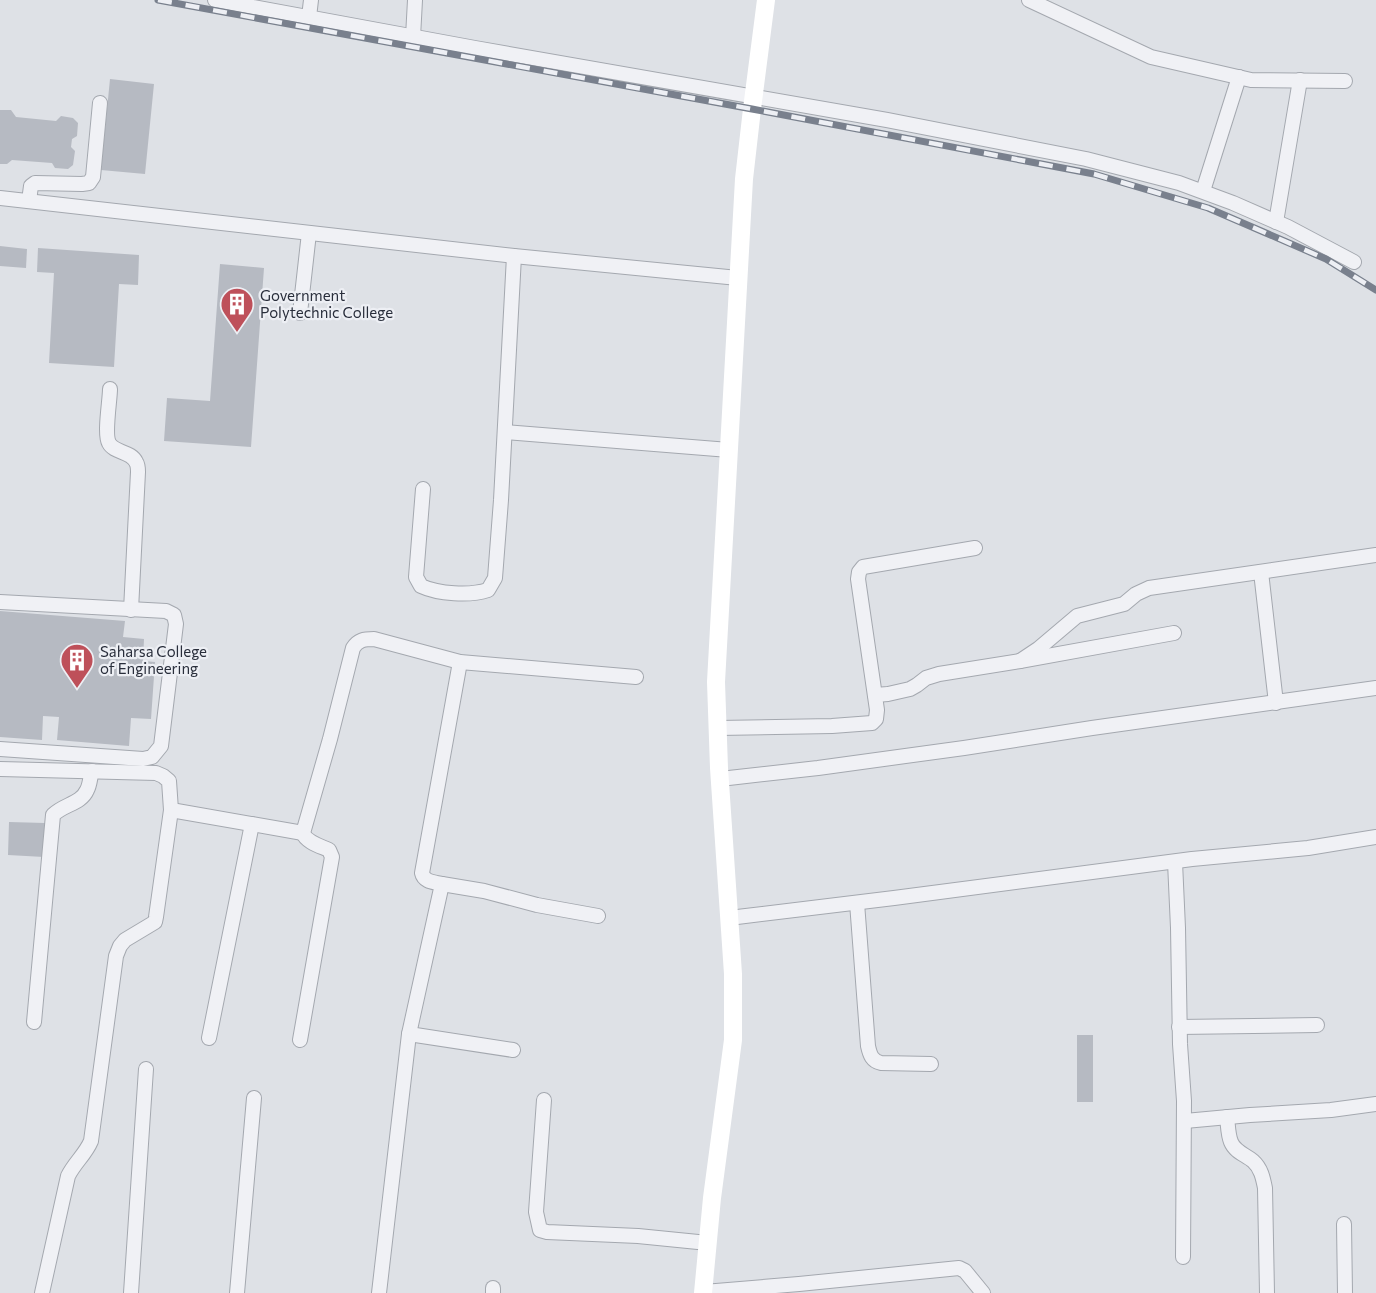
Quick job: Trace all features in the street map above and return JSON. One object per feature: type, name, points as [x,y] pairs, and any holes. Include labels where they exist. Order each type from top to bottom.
[{"type":"main road","points":[[704,1292],[712,1198],[733,1040],[733,974],[716,681],[744,179],[766,0]]},
{"type":"street","points":[[215,0],[886,120],[1086,159],[1179,183],[1233,202],[1354,262]]},
{"type":"street","points":[[309,17],[311,0]]},
{"type":"street","points":[[414,37],[416,0]]},
{"type":"street","points":[[1029,0],[1151,57],[1251,80],[1345,81]]},
{"type":"street","points":[[1203,191],[1239,77]]},
{"type":"street","points":[[1276,222],[1300,80]]},
{"type":"street","points":[[29,201],[31,186],[35,183],[89,183],[93,177],[100,103]]},
{"type":"street","points":[[0,198],[514,256],[738,278]]},
{"type":"street","points":[[300,313],[309,233]]},
{"type":"street","points":[[423,489],[416,577],[421,586],[430,591],[477,594],[488,590],[495,578],[514,256]]},
{"type":"street","points":[[110,389],[107,435],[109,443],[132,457],[136,462],[138,472],[131,610]]},
{"type":"street","points":[[505,432],[729,450]]},
{"type":"street","points":[[718,728],[872,723],[876,719],[877,710],[858,579],[859,572],[863,567],[975,548]]},
{"type":"street","points":[[1020,661],[1077,616],[1124,604],[1136,594],[1149,588],[1376,555]]},
{"type":"street","points":[[1261,572],[1276,703]]},
{"type":"street","points":[[0,602],[166,611],[174,615],[176,624],[161,746],[152,757],[143,759],[0,749]]},
{"type":"street","points":[[875,695],[910,689],[926,678],[939,674],[1174,633]]},
{"type":"street","points":[[300,1040],[332,857],[329,850],[308,840],[303,833],[353,648],[357,641],[374,639],[460,662],[636,677]]},
{"type":"street","points":[[460,662],[422,873],[426,880],[442,885],[484,891],[537,905],[598,916]]},
{"type":"street","points":[[720,779],[964,748],[1376,688]]},
{"type":"street","points":[[0,770],[156,773],[169,781],[171,810],[155,922],[124,940],[116,956],[91,1141],[88,1149],[73,1165],[68,1176],[42,1293]]},
{"type":"street","points":[[34,1022],[53,815],[59,809],[79,801],[86,792],[92,771]]},
{"type":"street","points":[[171,810],[303,833]]},
{"type":"street","points":[[210,1038],[252,824]]},
{"type":"street","points":[[729,918],[1175,862],[1308,848],[1376,837]]},
{"type":"street","points":[[1175,862],[1179,1027],[1185,1121],[1183,1257]]},
{"type":"street","points":[[379,1293],[409,1034],[442,885]]},
{"type":"street","points":[[857,903],[870,1056],[875,1062],[881,1063],[932,1064]]},
{"type":"street","points":[[1179,1027],[1317,1025]]},
{"type":"street","points":[[409,1034],[513,1050]]},
{"type":"street","points":[[131,1293],[146,1069]]},
{"type":"street","points":[[237,1293],[254,1098]]},
{"type":"street","points":[[544,1100],[536,1212],[540,1230],[708,1243]]},
{"type":"street","points":[[1185,1121],[1331,1110],[1376,1104]]},
{"type":"street","points":[[1227,1117],[1233,1146],[1255,1162],[1263,1177],[1267,1293]]},
{"type":"street","points":[[1344,1224],[1345,1293]]},
{"type":"street","points":[[704,1292],[959,1268],[965,1271],[983,1293]]},
{"type":"building","points":[[110,79],[154,84],[145,174],[101,170]]},
{"type":"building","points":[[0,110],[11,110],[16,117],[56,121],[61,116],[73,118],[78,123],[77,136],[72,139],[71,147],[75,151],[73,165],[68,169],[55,168],[52,163],[12,160],[7,164],[0,164]]},
{"type":"building","points":[[0,246],[27,249],[26,268],[0,266]]},
{"type":"building","points":[[38,248],[139,255],[138,285],[119,284],[114,367],[49,363],[54,273],[37,272]]},
{"type":"building","name":"Government Polytechnic College","points":[[220,264],[264,268],[251,447],[164,441],[167,398],[210,401]]},
{"type":"building","name":"Saharsa College of Engineering","points":[[0,611],[125,621],[123,637],[144,639],[143,661],[155,662],[151,719],[131,718],[129,746],[57,740],[59,717],[43,716],[42,740],[0,737]]},
{"type":"building","points":[[9,822],[45,823],[44,857],[8,855]]},
{"type":"building","points":[[1077,1035],[1093,1035],[1093,1102],[1077,1102]]},
{"type":"railway","points":[[158,0],[1094,174],[1208,208],[1326,259],[1376,290]]},
{"type":"place","name":"Government Polytechnic College","points":[[237,333]]},
{"type":"place","name":"Saharsa College of Engineering","points":[[77,689]]}]
